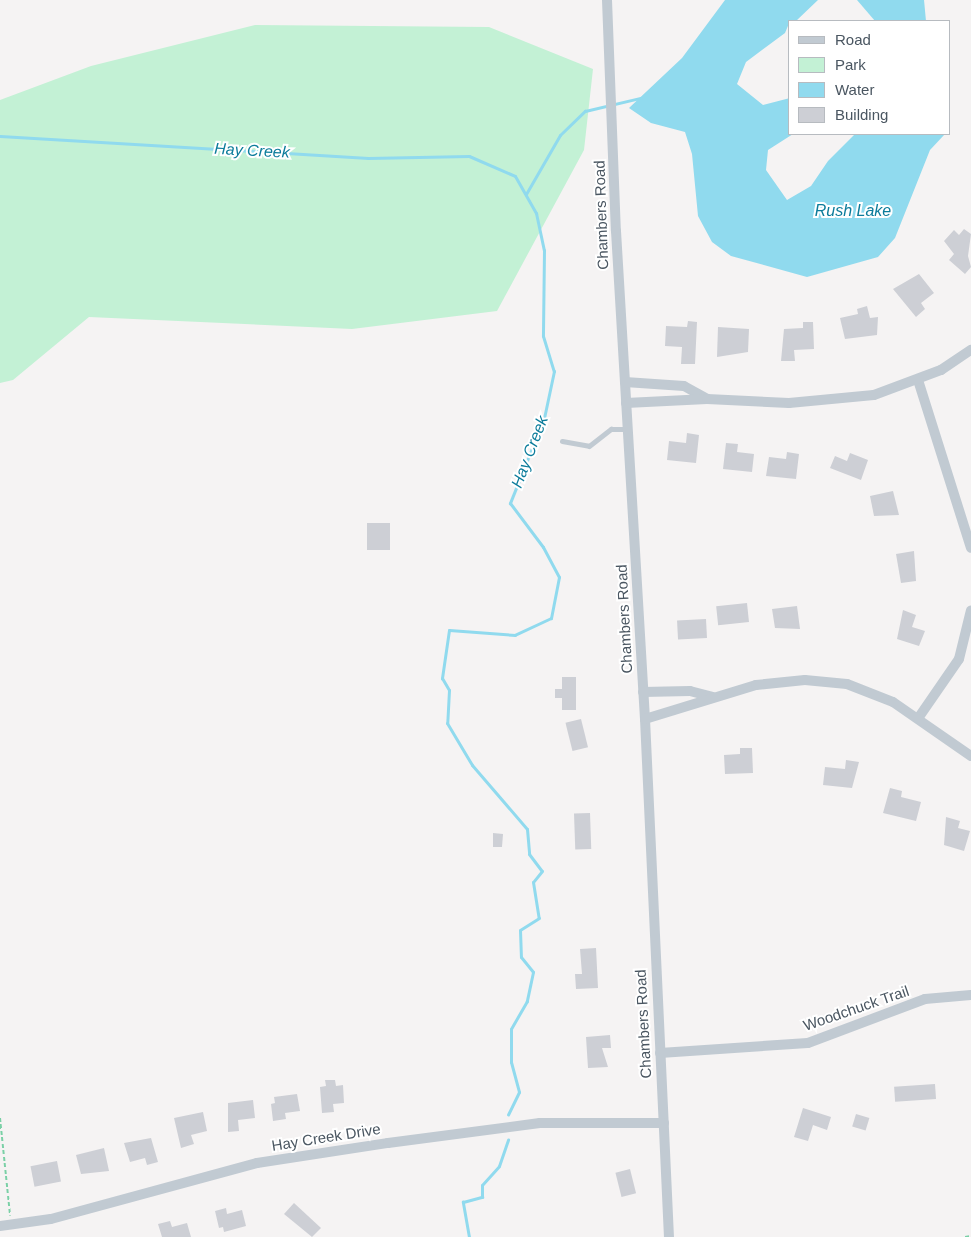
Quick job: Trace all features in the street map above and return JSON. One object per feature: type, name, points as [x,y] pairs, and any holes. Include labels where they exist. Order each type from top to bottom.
[{"type":"street","name":"Chambers Road","points":[[608,0],[626,403],[645,719],[669,1237]]},
{"type":"street","points":[[626,403],[707,399],[789,404],[874,395],[918,380],[958,360],[971,350]]},
{"type":"street","points":[[918,380],[971,548]]},
{"type":"street","points":[[625,382],[684,386],[707,399]]},
{"type":"street","points":[[919,717],[959,659],[971,610]]},
{"type":"street","points":[[645,719],[694,707],[712,697],[774,683],[820,681],[865,689],[919,717],[971,756]]},
{"type":"street","points":[[643,692],[690,691],[712,697]]},
{"type":"street","name":"Woodchuck Trail","points":[[660,1053],[808,1042],[925,999],[971,995]]},
{"type":"street","name":"Hay Creek Drive","points":[[0,1226],[51,1219],[249,1165],[370,1145],[540,1124],[664,1122]]},
{"type":"lane","points":[[562,441],[590,446],[611,429],[628,429]]},
{"type":"path","points":[[0,1118],[11,1225]]},
{"type":"path","points":[[965,1237],[971,1236]]},
{"type":"green space","points":[[255,25],[489,27],[593,69],[584,150],[497,311],[352,329],[89,317],[13,380],[0,383],[0,100],[91,66]]},
{"type":"water","name":"Rush Lake","points":[[725,0],[818,0],[797,20],[788,20],[785,33],[746,62],[737,84],[763,105],[788,99],[788,135],[791,135],[768,150],[766,170],[787,200],[811,186],[828,161],[854,135],[944,135],[930,150],[895,238],[878,257],[807,277],[731,256],[712,242],[698,216],[692,154],[685,132],[651,123],[629,108],[682,58]]},
{"type":"water","points":[[857,0],[924,0],[926,20],[874,20]]},
{"type":"building","points":[[964,229],[971,234],[968,256],[971,267],[965,274],[949,260],[954,254],[944,241],[954,230],[959,235]]},
{"type":"building","points":[[919,274],[934,293],[921,303],[925,309],[916,317],[893,289]]},
{"type":"building","points":[[867,306],[870,318],[878,317],[877,335],[845,339],[840,318],[858,314],[857,309]]},
{"type":"building","points":[[688,321],[697,322],[695,364],[681,364],[682,347],[665,346],[666,326],[687,327]]},
{"type":"building","points":[[803,322],[813,322],[814,349],[794,350],[795,361],[781,361],[784,329],[803,328]]},
{"type":"building","points":[[718,327],[749,329],[748,352],[717,357]]},
{"type":"building","points":[[687,433],[699,435],[696,463],[667,460],[669,441],[686,443]]},
{"type":"building","points":[[726,443],[738,444],[737,452],[754,454],[752,472],[723,469]]},
{"type":"building","points":[[787,452],[799,454],[796,479],[766,476],[769,457],[786,459]]},
{"type":"building","points":[[850,453],[868,460],[861,480],[830,468],[835,456],[847,461]]},
{"type":"building","points":[[893,491],[899,515],[874,516],[870,496]]},
{"type":"building","points":[[367,523],[390,523],[390,550],[367,550]]},
{"type":"building","points":[[914,551],[916,581],[901,583],[896,554]]},
{"type":"building","points":[[747,603],[749,622],[718,625],[716,606]]},
{"type":"building","points":[[797,606],[800,629],[775,628],[772,609]]},
{"type":"building","points":[[903,610],[916,615],[912,627],[925,631],[919,646],[897,639]]},
{"type":"building","points":[[706,619],[707,638],[678,639],[677,621]]},
{"type":"building","points":[[562,677],[576,677],[576,710],[562,710],[562,698],[555,698],[555,689],[562,689]]},
{"type":"building","points":[[581,719],[588,747],[572,751],[565,723]]},
{"type":"building","points":[[740,748],[752,748],[753,773],[725,774],[724,755],[740,754]]},
{"type":"building","points":[[846,760],[859,762],[852,788],[823,785],[825,767],[845,769]]},
{"type":"building","points":[[890,788],[902,791],[901,797],[921,802],[916,821],[883,813]]},
{"type":"building","points":[[590,813],[591,849],[575,850],[574,814]]},
{"type":"building","points":[[946,817],[960,821],[958,828],[970,831],[964,851],[944,845]]},
{"type":"building","points":[[493,833],[503,834],[502,847],[493,847]]},
{"type":"building","points":[[596,948],[598,988],[576,989],[575,974],[582,974],[580,949]]},
{"type":"building","points":[[610,1035],[611,1048],[602,1048],[608,1067],[588,1068],[586,1037]]},
{"type":"building","points":[[325,1080],[335,1080],[336,1086],[343,1085],[344,1103],[333,1104],[334,1112],[322,1113],[320,1087],[326,1086]]},
{"type":"building","points":[[935,1084],[936,1099],[895,1102],[894,1087]]},
{"type":"building","points":[[297,1094],[300,1111],[285,1113],[286,1119],[273,1121],[271,1104],[275,1103],[274,1097]]},
{"type":"building","points":[[253,1100],[255,1118],[238,1120],[239,1131],[228,1132],[228,1103]]},
{"type":"building","points":[[803,1108],[831,1117],[827,1130],[813,1125],[808,1141],[794,1137]]},
{"type":"building","points":[[203,1112],[207,1131],[191,1135],[194,1144],[181,1148],[174,1118]]},
{"type":"building","points":[[856,1114],[869,1118],[866,1131],[852,1126]]},
{"type":"building","points":[[151,1138],[158,1162],[147,1165],[145,1158],[130,1162],[124,1143]]},
{"type":"building","points":[[104,1148],[109,1171],[81,1174],[76,1155]]},
{"type":"building","points":[[57,1161],[61,1182],[35,1187],[30,1166]]},
{"type":"building","points":[[630,1169],[636,1193],[621,1197],[615,1173]]},
{"type":"building","points":[[294,1203],[321,1228],[312,1237],[284,1214]]},
{"type":"building","points":[[226,1208],[227,1214],[242,1210],[246,1226],[224,1232],[223,1227],[219,1228],[215,1211]]},
{"type":"building","points":[[170,1221],[172,1227],[187,1223],[191,1237],[162,1237],[158,1224]]},
{"type":"waterway","points":[[526,194],[560,135],[585,111],[640,98]]},
{"type":"waterway","name":"Hay Creek","points":[[0,136],[368,158],[469,156],[515,176],[536,213],[544,250],[543,336],[554,371],[544,418],[510,503],[543,547],[559,577],[551,618],[515,635],[449,630],[442,678],[449,690],[447,723],[472,765],[527,829],[529,854],[542,871],[533,882],[539,918],[520,930],[521,957],[533,972],[527,1001],[511,1029],[511,1062],[519,1092],[508,1115]]},
{"type":"waterway","name":"Hay Creek","points":[[469,1237],[463,1202],[482,1197],[482,1185],[499,1166],[508,1140]]}]
